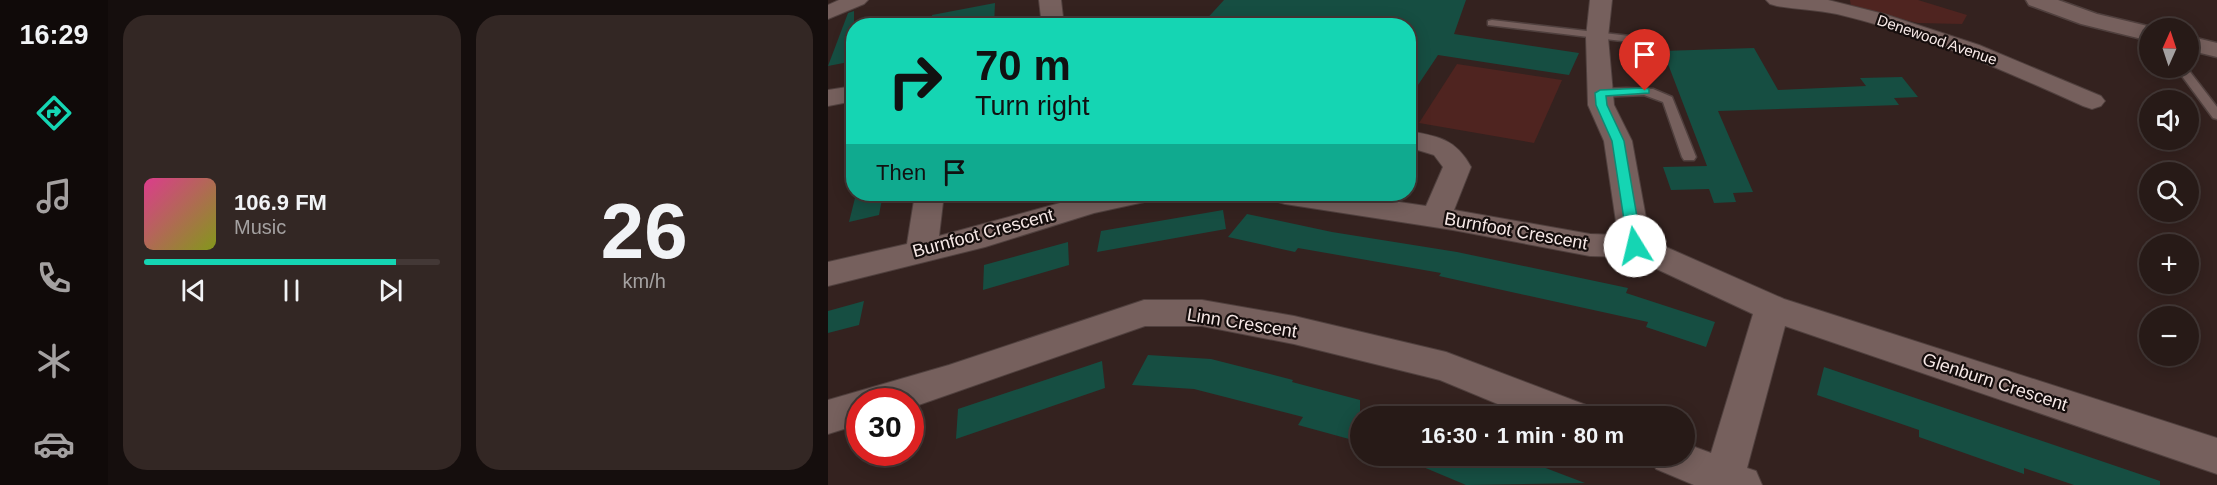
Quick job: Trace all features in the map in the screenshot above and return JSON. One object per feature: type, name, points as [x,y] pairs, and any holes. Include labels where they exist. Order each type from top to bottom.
[{"type":"street","points":[[828,13],[857,0]]},
{"type":"street","points":[[1050,0],[1052,18]]},
{"type":"street","points":[[1601,0],[1597,37],[1601,105],[1618,141],[1635,246]]},
{"type":"street","name":"Denewood Avenue","points":[[1777,0],[1842,9],[1913,28],[2092,101]]},
{"type":"street","points":[[2037,0],[2089,19],[2139,31]]},
{"type":"street","points":[[2199,46],[2217,50]]},
{"type":"street","points":[[828,98],[846,95]]},
{"type":"street","points":[[1416,141],[1431,143],[1446,150],[1457,167],[1436,217]]},
{"type":"street","points":[[922,249],[928,201]]},
{"type":"street","name":"Burnfoot Crescent","points":[[828,274],[922,249],[985,236],[1104,201]]},
{"type":"street","name":"Burnfoot Crescent","points":[[1331,201],[1436,217],[1590,245],[1635,246],[1772,308]]},
{"type":"street","points":[[1693,466],[1729,482],[1772,308]]},
{"type":"street","name":"Glenburn Crescent","points":[[1772,308],[2217,456]]},
{"type":"street","name":"Linn Crescent","points":[[923,388],[1144,313],[1202,314],[1294,330],[1446,367],[1544,406]]},
{"type":"street","points":[[828,417],[846,411]]},
{"type":"lane","points":[[1492,22],[1597,37],[1647,41]]},
{"type":"lane","points":[[2189,78],[2217,115]]},
{"type":"lane","points":[[1600,93],[1645,91],[1660,94],[1668,100],[1689,157]]},
{"type":"shaded area","points":[[1850,0],[1918,0],[1967,15],[1962,24],[1918,23],[1851,7]]},
{"type":"shaded area","points":[[1457,64],[1562,80],[1534,143],[1419,123]]},
{"type":"building","points":[[1224,0],[1466,0],[1454,34],[1579,53],[1569,75],[1438,55],[1416,88],[1416,18],[1208,18]]},
{"type":"building","points":[[995,3],[994,18],[932,18],[932,15]]},
{"type":"building","points":[[854,11],[854,18],[846,18],[848,13]]},
{"type":"building","points":[[846,18],[846,63],[828,66]]},
{"type":"building","points":[[1754,48],[1778,90],[1866,86],[1860,78],[1902,77],[1918,97],[1894,98],[1899,105],[1718,111],[1753,192],[1733,193],[1736,202],[1714,203],[1709,189],[1671,190],[1663,167],[1707,166],[1663,51]]},
{"type":"building","points":[[854,201],[882,201],[879,215],[849,222]]},
{"type":"building","points":[[1223,210],[1226,229],[1097,252],[1101,231]]},
{"type":"building","points":[[1247,214],[1332,232],[1457,252],[1628,288],[1626,293],[1715,322],[1706,347],[1646,327],[1648,322],[1439,276],[1441,273],[1298,248],[1295,252],[1228,237]]},
{"type":"building","points":[[1068,242],[1069,265],[983,290],[984,265]]},
{"type":"building","points":[[864,301],[859,325],[828,333],[828,311]]},
{"type":"building","points":[[1148,355],[1211,359],[1360,400],[1360,406],[1350,406],[1350,439],[1298,425],[1303,417],[1194,389],[1132,385]]},
{"type":"building","points":[[1102,361],[1105,388],[956,439],[958,409]]},
{"type":"building","points":[[1824,367],[2160,481],[2160,485],[2074,485],[2024,468],[2024,474],[1919,437],[1919,430],[1817,395]]},
{"type":"building","points":[[1421,466],[1540,466],[1585,483],[1466,485]]},
{"type":"route","points":[[1635,246],[1618,141],[1601,105],[1600,93],[1645,91]]}]
